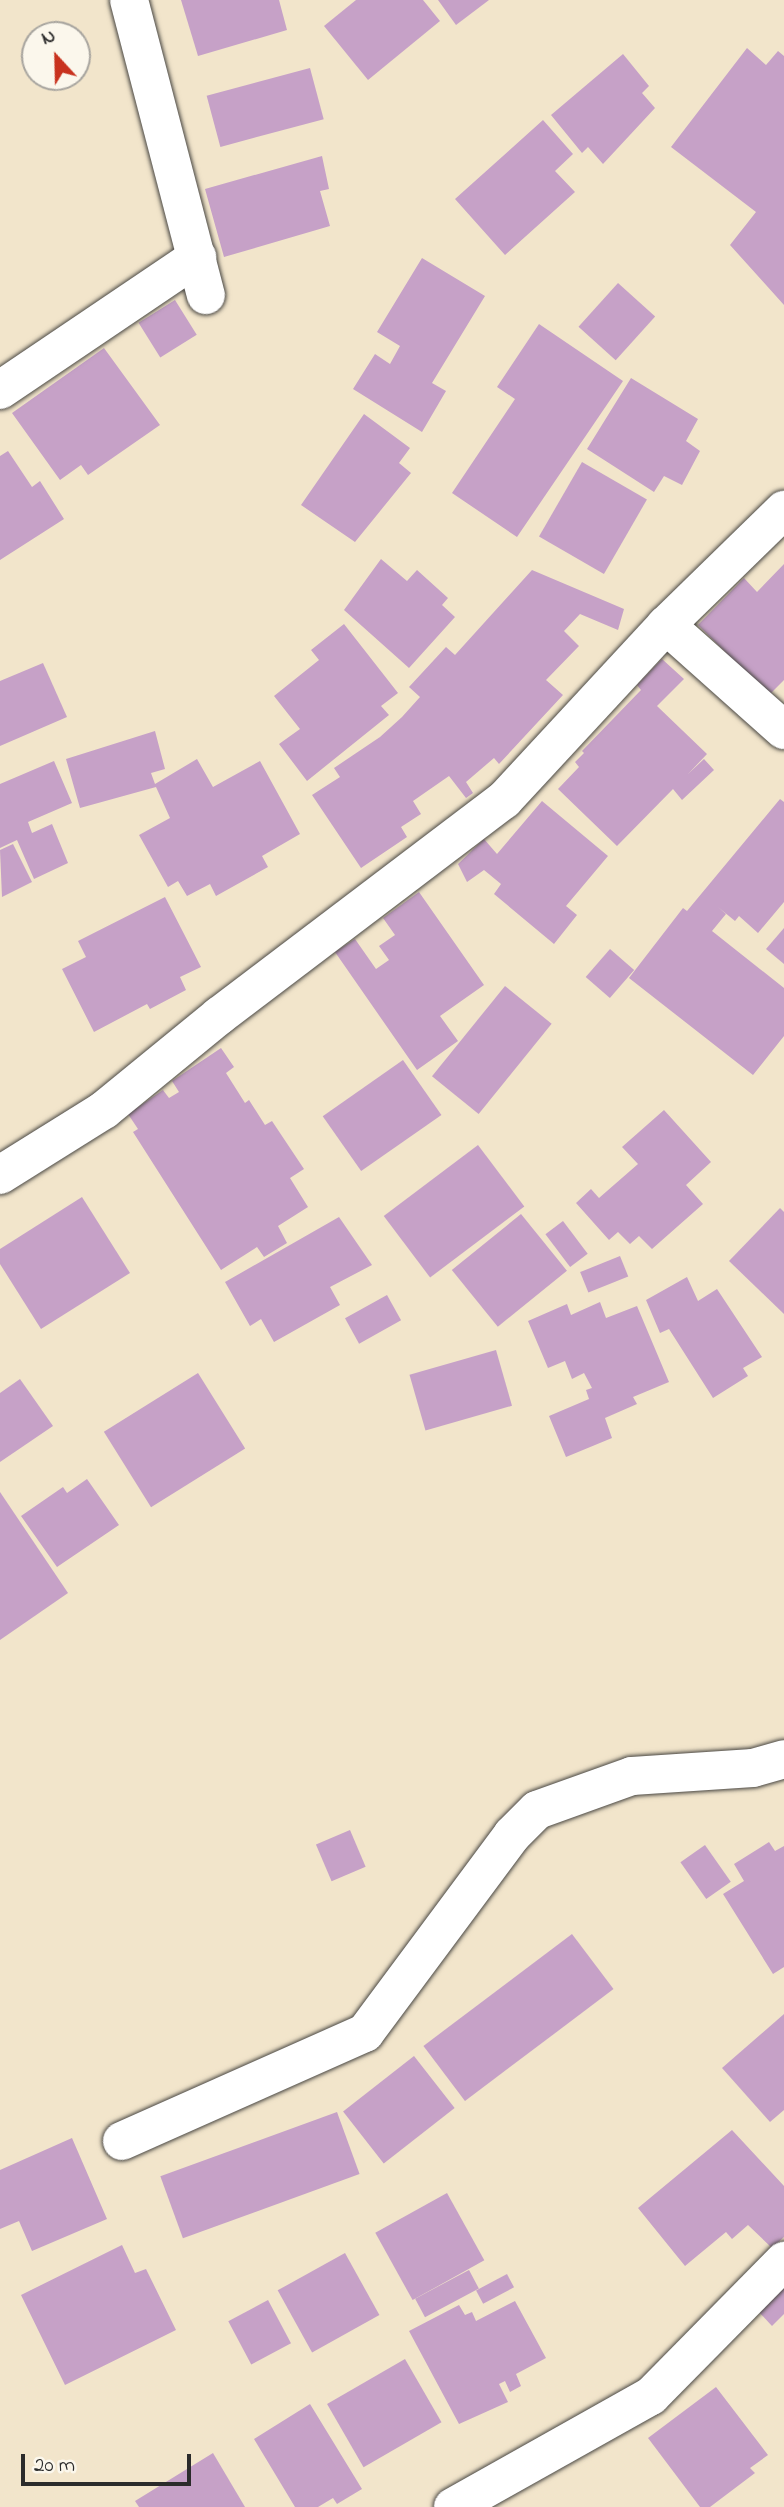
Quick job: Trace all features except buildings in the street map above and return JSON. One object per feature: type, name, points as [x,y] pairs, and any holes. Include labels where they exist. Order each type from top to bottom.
[{"type":"street","points":[[129,0],[206,295]]},
{"type":"street","points":[[0,390],[197,257]]},
{"type":"street","points":[[0,1175],[104,1110],[219,1016],[504,800],[666,625],[784,510]]},
{"type":"street","points":[[666,625],[784,730]]},
{"type":"street","points":[[122,2141],[365,2033],[512,1835],[537,1810],[632,1776],[753,1768],[784,1759]]},
{"type":"street","points":[[453,2507],[651,2396],[784,2261]]}]
